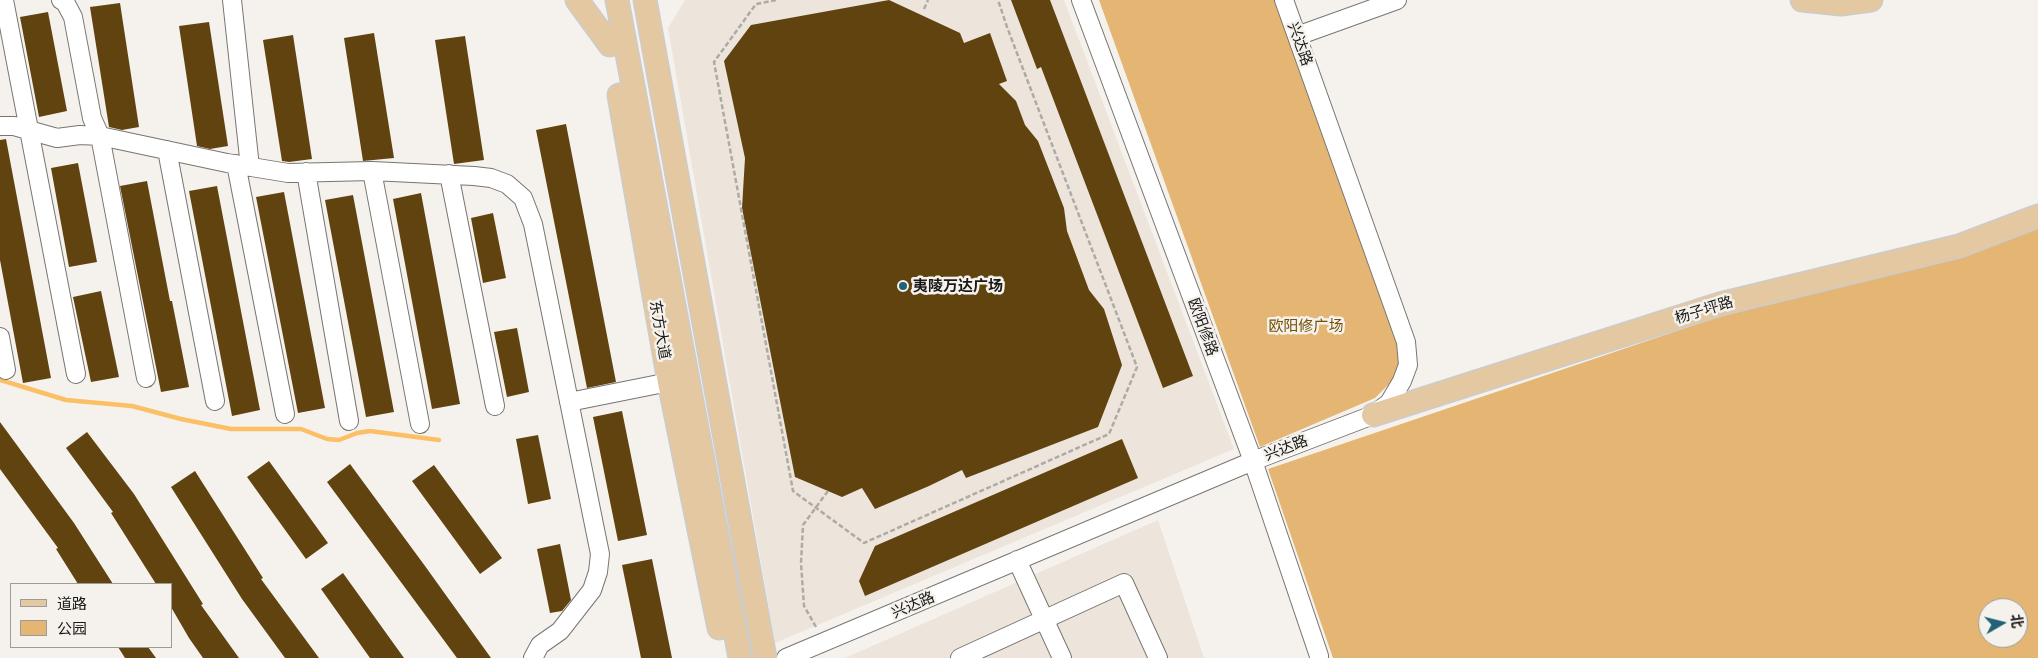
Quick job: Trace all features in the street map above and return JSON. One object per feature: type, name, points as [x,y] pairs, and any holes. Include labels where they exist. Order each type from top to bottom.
[{"type":"main road","points":[[577,0],[610,45]]},
{"type":"main road","name":"东方大道","points":[[602,0],[670,382],[725,658]]},
{"type":"main road","points":[[617,0],[740,658]]},
{"type":"main road","points":[[632,0],[752,658]]},
{"type":"main road","points":[[644,0],[765,658]]},
{"type":"main road","points":[[650,33],[662,0]]},
{"type":"main road","points":[[1802,0],[1841,4],[1871,0]]},
{"type":"main road","name":"杨子坪路","points":[[1396,393],[1716,290],[1946,235],[2038,202]]},
{"type":"main road","name":"杨子坪路","points":[[1373,415],[1720,304],[1959,246],[2038,216]]},
{"type":"street","points":[[61,0],[65,2],[73,17],[92,118],[100,136],[146,378]]},
{"type":"street","points":[[232,0],[243,166],[284,414]]},
{"type":"street","name":"欧阳修路","points":[[1081,0],[1252,461],[1319,656]]},
{"type":"street","name":"兴达路","points":[[786,658],[1252,461],[1373,415],[1382,410],[1396,393],[1408,365],[1406,342],[1284,0]]},
{"type":"street","points":[[1297,36],[1397,0]]},
{"type":"street","points":[[10,4],[30,132],[76,374]]},
{"type":"street","points":[[0,126],[14,126],[57,138],[80,135],[100,136],[243,166],[288,173],[372,171],[449,174],[491,178],[507,184],[523,198],[534,224],[600,554],[598,572],[592,590],[560,631],[540,645],[534,658]]},
{"type":"street","points":[[167,150],[215,402]]},
{"type":"street","points":[[372,171],[420,424]]},
{"type":"street","points":[[306,172],[349,421]]},
{"type":"street","points":[[449,174],[495,406]]},
{"type":"street","points":[[0,337],[6,370]]},
{"type":"street","points":[[569,402],[670,382]]},
{"type":"street","points":[[1017,560],[1062,658]]},
{"type":"street","points":[[960,658],[1124,583],[1158,658]]},
{"type":"path","points":[[776,0],[756,4],[714,62],[794,491],[864,543],[1109,434],[1137,367],[1010,36],[998,0]]},
{"type":"path","points":[[924,10],[928,0]]},
{"type":"path","points":[[824,642],[804,606],[801,563],[803,525],[828,491]]},
{"type":"shaded area","name":"夷陵万达广场","points":[[685,0],[1064,0],[1234,449],[775,643],[668,28]]},
{"type":"shaded area","points":[[1158,520],[1204,658],[845,658]]},
{"type":"green space","name":"欧阳修广场","points":[[1099,0],[1276,0],[1403,345],[1397,376],[1375,398],[1260,447]]},
{"type":"green space","points":[[2038,227],[2038,658],[1333,658],[1268,469],[1715,318],[1964,254]]},
{"type":"building","name":"夷陵万达广场","points":[[889,0],[960,33],[964,43],[990,33],[1007,81],[999,84],[1016,101],[1025,125],[1038,141],[1064,208],[1067,231],[1089,290],[1104,309],[1122,365],[1098,427],[966,478],[962,470],[875,509],[862,488],[842,497],[795,477],[742,208],[745,158],[724,61],[751,25]]},
{"type":"building","points":[[1011,0],[1050,0],[1193,376],[1163,388],[1041,67],[1037,69]]},
{"type":"building","points":[[120,3],[139,127],[122,130],[109,127],[90,7]]},
{"type":"building","points":[[48,12],[67,111],[39,117],[20,17]]},
{"type":"building","points":[[209,22],[228,146],[210,149],[197,146],[179,26]]},
{"type":"building","points":[[374,33],[394,158],[363,161],[344,38]]},
{"type":"building","points":[[293,35],[312,159],[289,162],[282,161],[263,40]]},
{"type":"building","points":[[465,36],[484,160],[454,164],[435,40]]},
{"type":"building","points":[[566,124],[616,382],[587,388],[536,130]]},
{"type":"building","points":[[6,139],[51,378],[23,383],[0,260],[0,140]]},
{"type":"building","points":[[78,163],[97,262],[69,267],[51,168]]},
{"type":"building","points":[[147,181],[189,387],[161,392],[120,186]]},
{"type":"building","points":[[217,186],[260,410],[232,416],[189,191]]},
{"type":"building","points":[[284,192],[325,408],[298,413],[256,197]]},
{"type":"building","points":[[421,193],[460,404],[432,409],[393,199]]},
{"type":"building","points":[[353,195],[394,412],[366,417],[325,200]]},
{"type":"building","points":[[493,213],[506,278],[483,283],[471,218]]},
{"type":"building","points":[[101,291],[119,377],[91,382],[73,297]]},
{"type":"building","points":[[517,328],[529,392],[507,397],[494,332]]},
{"type":"building","points":[[622,411],[647,535],[618,541],[593,417]]},
{"type":"building","points":[[0,422],[74,523],[112,583],[77,583],[56,549],[58,548],[0,469]]},
{"type":"building","points":[[87,432],[134,494],[203,604],[201,605],[239,658],[203,658],[172,609],[172,583],[155,583],[111,513],[113,512],[66,448]]},
{"type":"building","points":[[538,435],[551,499],[528,504],[516,439]]},
{"type":"building","points":[[1122,439],[1138,478],[865,596],[859,581],[875,546]]},
{"type":"building","points":[[269,461],[328,543],[306,559],[247,477]]},
{"type":"building","points":[[350,464],[491,658],[457,658],[327,482]]},
{"type":"building","points":[[434,465],[502,558],[480,574],[412,481]]},
{"type":"building","points":[[195,471],[263,578],[261,579],[319,658],[285,658],[242,599],[171,487]]},
{"type":"building","points":[[560,544],[571,600],[562,611],[550,613],[537,549]]},
{"type":"building","points":[[652,559],[672,658],[641,658],[622,565]]},
{"type":"building","points":[[343,573],[404,658],[370,658],[321,589]]},
{"type":"building","points":[[119,648],[149,648],[156,658],[125,658]]},
{"type":"waterway","points":[[0,380],[66,400],[132,406],[181,419],[231,429],[301,429],[327,439],[339,440],[357,433],[370,431],[439,440]]},
{"type":"place","name":"夷陵万达广场","points":[[903,286]]}]
